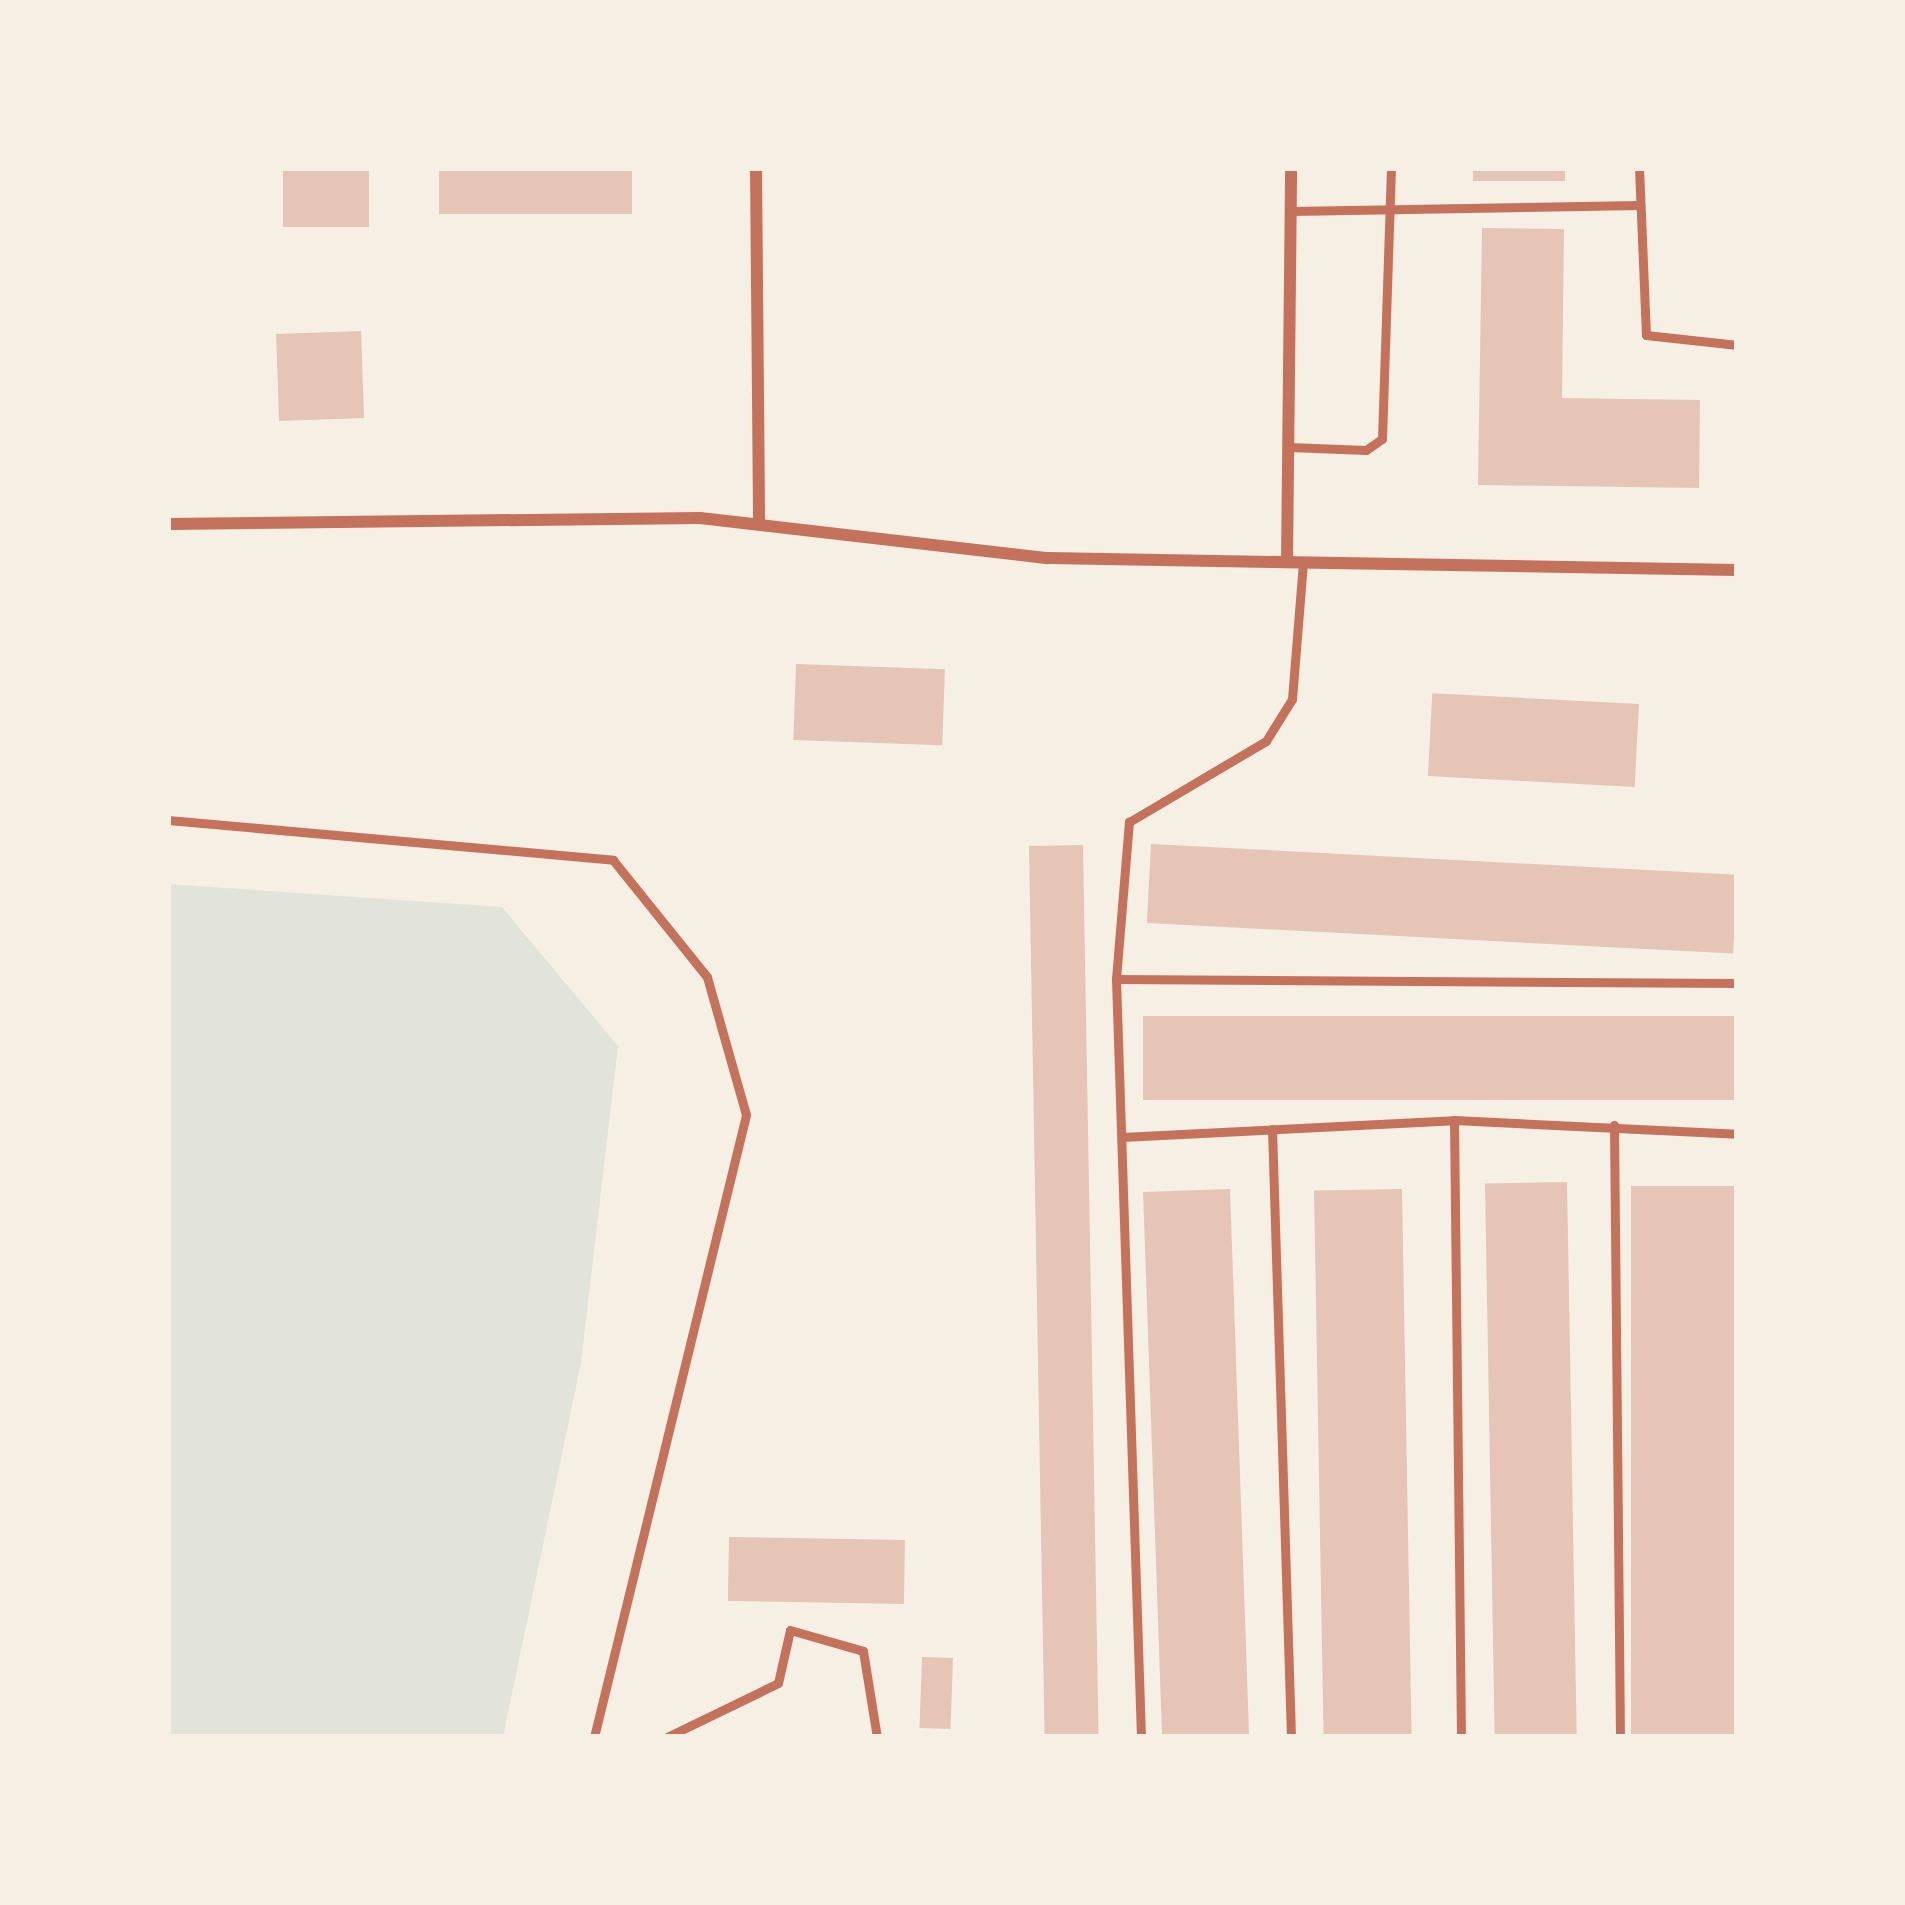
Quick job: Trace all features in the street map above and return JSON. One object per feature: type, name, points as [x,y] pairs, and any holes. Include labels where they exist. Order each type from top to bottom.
[{"type":"street","points":[[756,168],[759,523]]},
{"type":"street","points":[[1287,562],[1292,168]]},
{"type":"street","points":[[168,524],[759,523],[1048,558],[1737,570]]},
{"type":"lane","points":[[1288,447],[1366,450],[1382,439],[1390,168]]},
{"type":"lane","points":[[1639,168],[1646,335],[1737,345]]},
{"type":"lane","points":[[1292,211],[1391,205],[1640,206]]},
{"type":"lane","points":[[1141,1737],[1116,979],[1129,821],[1266,741],[1292,699],[1303,563]]},
{"type":"lane","points":[[168,820],[613,860],[707,977],[746,1115],[594,1737]]},
{"type":"lane","points":[[1116,979],[1737,983]]},
{"type":"lane","points":[[1122,1137],[1454,1120],[1737,1134]]},
{"type":"lane","points":[[1454,1120],[1461,1737]]},
{"type":"lane","points":[[1614,1125],[1620,1737]]},
{"type":"lane","points":[[1272,1130],[1291,1737]]},
{"type":"lane","points":[[667,1737],[778,1683],[790,1630],[863,1651],[877,1737]]},
{"type":"shaded area","points":[[168,884],[502,907],[618,1046],[581,1363],[503,1737],[168,1737]]},
{"type":"building","points":[[283,168],[369,168],[369,227],[283,227]]},
{"type":"building","points":[[439,168],[632,168],[632,214],[439,214]]},
{"type":"building","points":[[1473,168],[1565,168],[1565,181],[1473,181]]},
{"type":"building","points":[[1482,228],[1564,229],[1562,398],[1700,400],[1699,488],[1478,485]]},
{"type":"building","points":[[361,331],[364,418],[279,421],[276,334]]},
{"type":"building","points":[[796,664],[945,669],[942,745],[793,740]]},
{"type":"building","points":[[1432,693],[1639,704],[1635,787],[1428,776]]},
{"type":"building","points":[[1151,844],[1737,875],[1733,954],[1147,923]]},
{"type":"building","points":[[1083,845],[1099,1737],[1045,1737],[1029,846]]},
{"type":"building","points":[[1143,1016],[1737,1016],[1737,1100],[1143,1100]]},
{"type":"building","points":[[1567,1182],[1577,1737],[1495,1737],[1485,1183]]},
{"type":"building","points":[[1631,1186],[1737,1186],[1737,1737],[1631,1737]]},
{"type":"building","points":[[1230,1189],[1249,1737],[1162,1737],[1143,1192]]},
{"type":"building","points":[[1402,1189],[1412,1737],[1324,1737],[1314,1191]]},
{"type":"building","points":[[729,1537],[905,1540],[904,1604],[728,1601]]},
{"type":"building","points":[[922,1657],[953,1658],[951,1729],[920,1728]]}]
